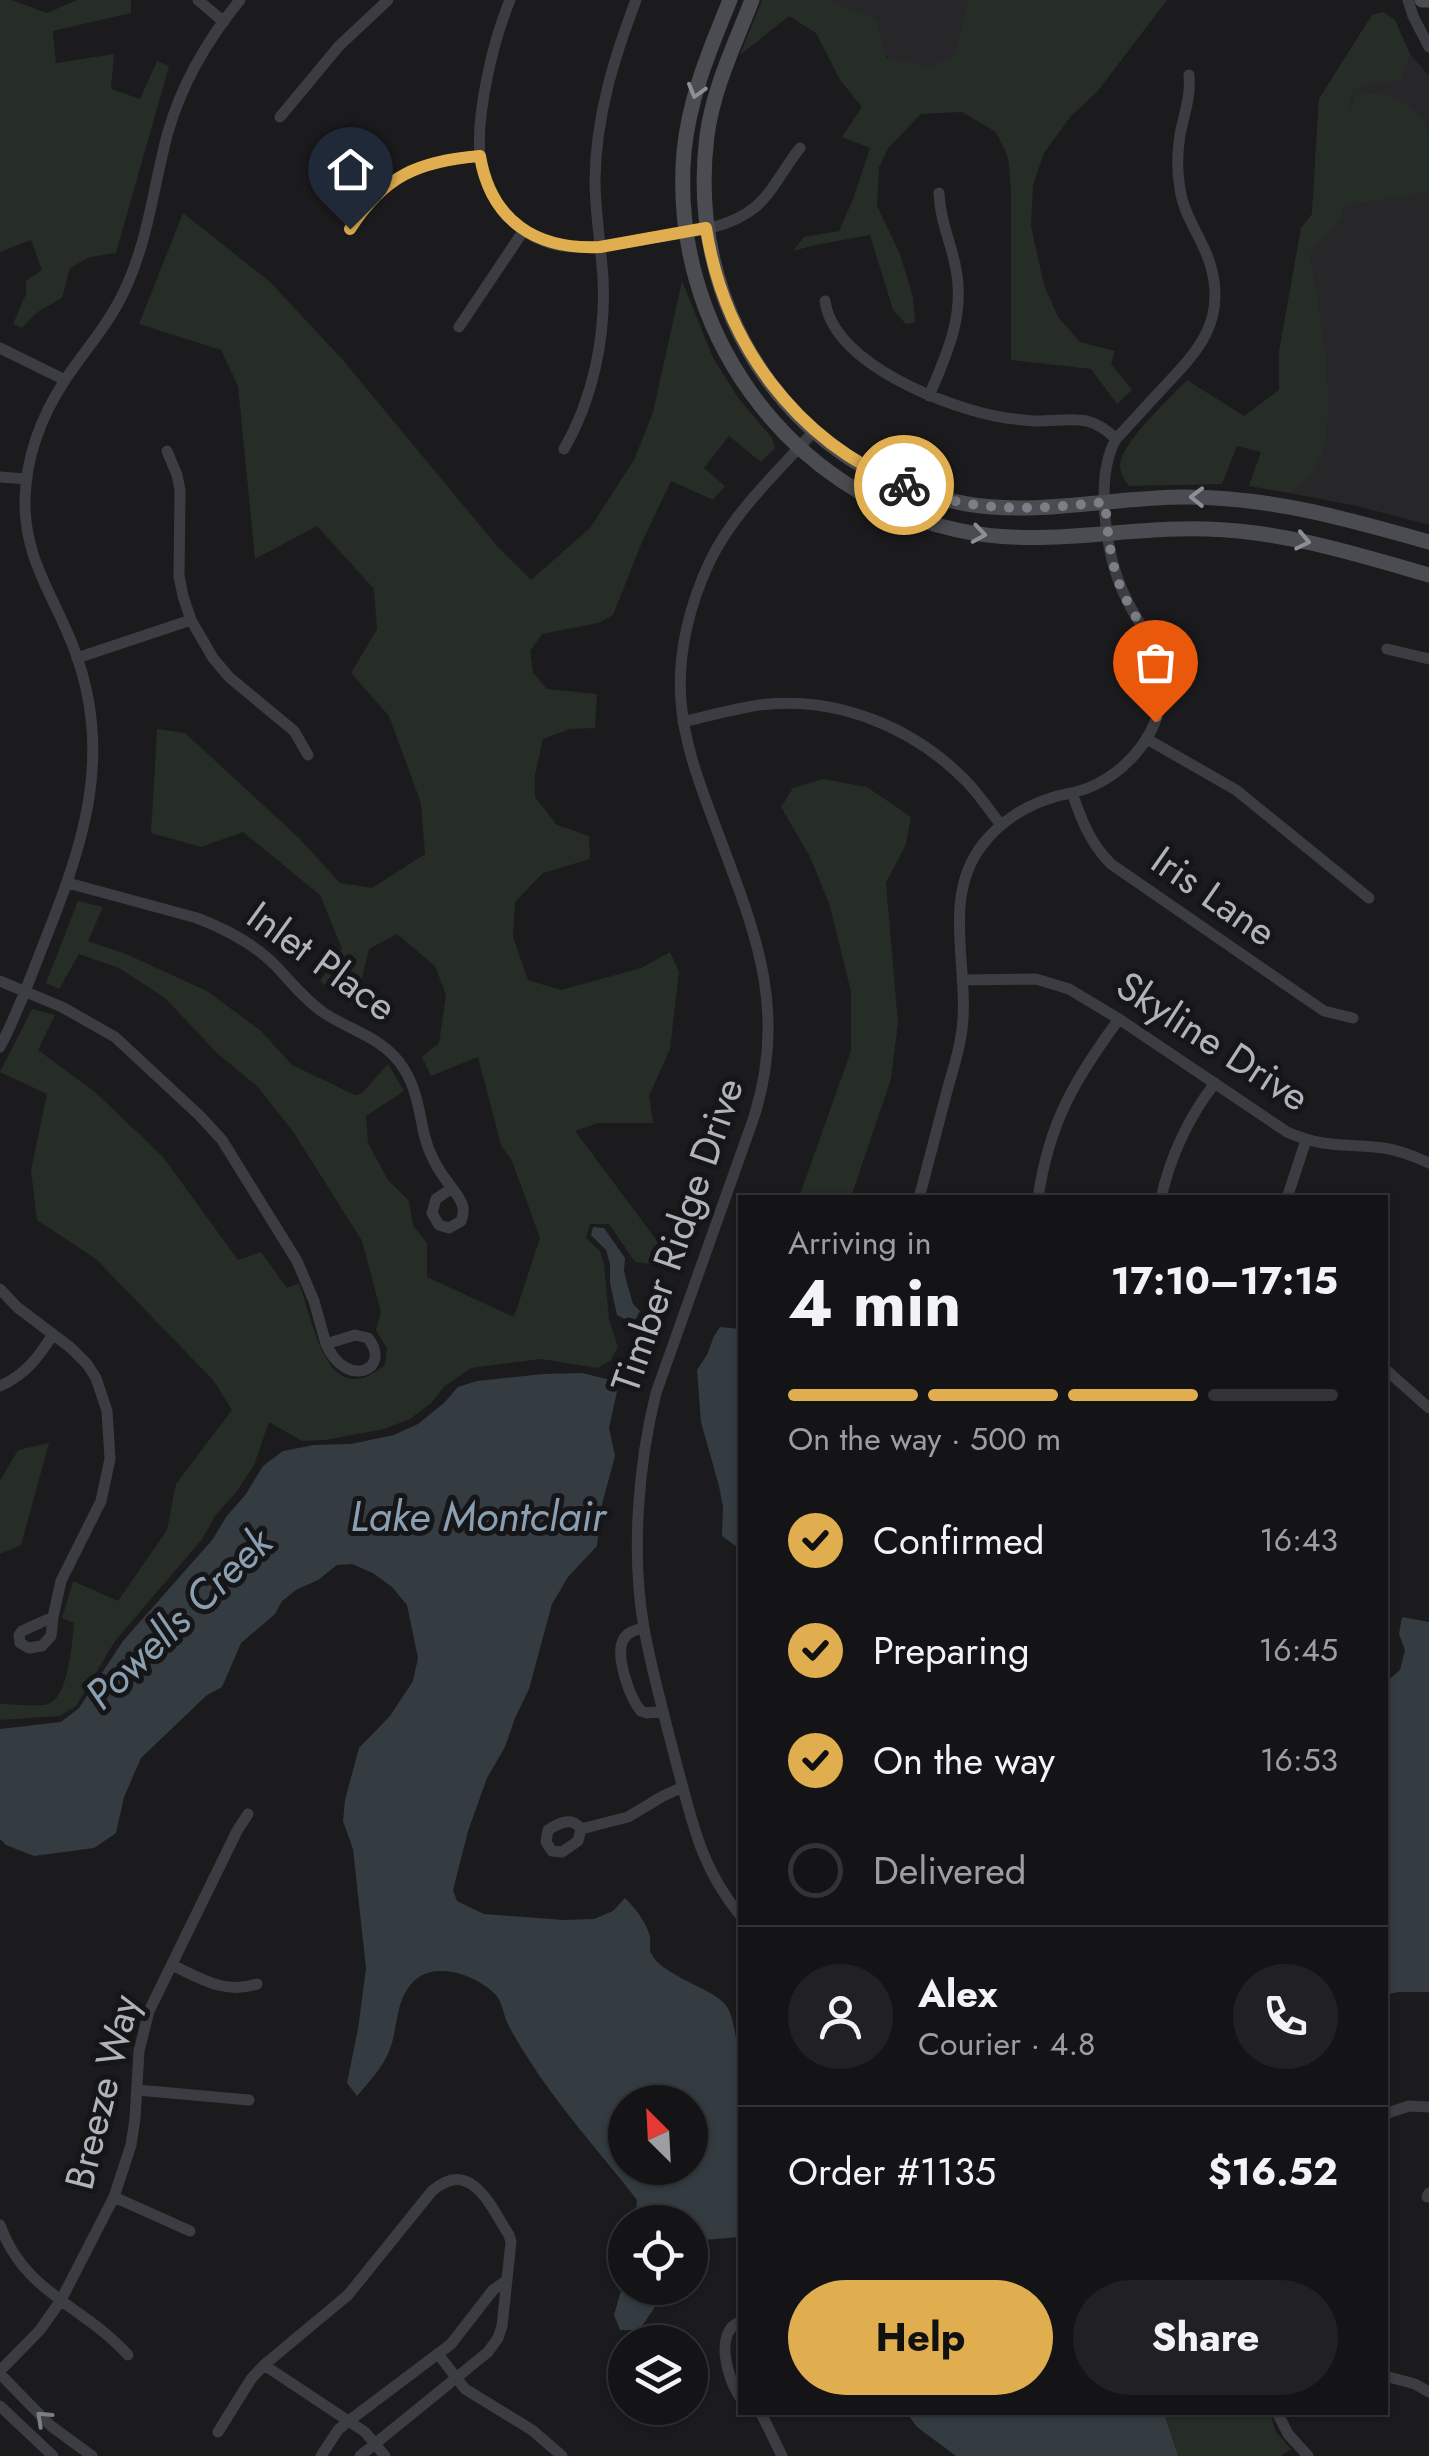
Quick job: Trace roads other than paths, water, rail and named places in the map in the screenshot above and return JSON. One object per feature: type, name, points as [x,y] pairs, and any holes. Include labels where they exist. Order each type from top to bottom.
[{"type":"main road","points":[[730,0],[704,66],[688,122],[683,174],[686,232],[694,278],[726,356],[758,401],[800,446],[875,500],[934,524],[985,536],[1061,538],[1171,529],[1243,531],[1316,544],[1429,575]]},
{"type":"main road","points":[[752,0],[726,65],[708,127],[704,168],[706,228],[722,294],[744,344],[778,394],[814,431],[842,453],[886,478],[950,500],[1015,510],[1182,497],[1257,500],[1342,517],[1429,542]]},
{"type":"main road","points":[[1422,0],[1429,0]]},
{"type":"street","points":[[198,0],[224,22]]},
{"type":"street","points":[[0,1047],[68,883],[84,829],[92,770],[90,714],[77,658],[35,560],[26,519],[26,480],[43,420],[128,285],[147,229],[179,100],[191,74],[240,0]]},
{"type":"street","points":[[280,117],[339,46],[388,0]]},
{"type":"street","points":[[510,0],[486,87],[480,156],[492,195],[524,230],[550,243],[583,248],[730,222],[752,210],[769,193],[800,148]]},
{"type":"street","points":[[564,449],[586,405],[598,345],[603,282],[596,182],[602,110],[616,53],[636,0]]},
{"type":"street","points":[[1408,0],[1429,47]]},
{"type":"street","points":[[920,1195],[961,1039],[960,906],[970,864],[1001,825],[1034,804],[1102,782],[1119,770],[1147,738],[1160,707],[1160,662],[1150,636],[1119,583],[1110,553],[1106,463],[1116,439],[1194,356],[1209,330],[1215,306],[1210,264],[1188,220],[1179,188],[1179,143],[1190,93],[1189,75]]},
{"type":"street","points":[[350,229],[374,196],[402,175],[438,162],[480,156]]},
{"type":"street","points":[[929,396],[950,346],[958,308],[956,269],[943,226],[939,193]]},
{"type":"street","points":[[459,327],[524,230]]},
{"type":"street","points":[[825,300],[832,322],[860,353],[929,396],[1006,418],[1086,420],[1116,439]]},
{"type":"street","points":[[0,348],[65,380]]},
{"type":"street","name":"Timber Ridge Drive","points":[[738,1913],[706,1864],[683,1787],[644,1628],[638,1572],[639,1505],[648,1425],[666,1362],[760,1098],[770,1031],[760,952],[698,781],[680,687],[690,615],[710,561],[741,513],[814,431]]},
{"type":"street","points":[[167,451],[180,490],[179,576],[191,620],[229,677],[294,730],[308,755]]},
{"type":"street","points":[[0,477],[26,480]]},
{"type":"street","points":[[77,658],[191,620]]},
{"type":"street","points":[[1387,649],[1429,659]]},
{"type":"street","points":[[684,722],[784,704],[824,706],[861,715],[928,748],[969,784],[1001,825]]},
{"type":"street","points":[[1147,738],[1236,790],[1369,898]]},
{"type":"street","name":"Iris Lane","points":[[1072,793],[1084,828],[1111,864],[1324,1011],[1353,1018]]},
{"type":"street","name":"Inlet Place","points":[[68,883],[218,926],[260,951],[323,1012],[386,1047],[414,1090],[431,1154],[452,1188]]},
{"type":"street","name":"Skyline Drive","points":[[962,980],[1022,978],[1053,983],[1082,995],[1274,1124],[1306,1140],[1331,1146],[1396,1150],[1429,1163]]},
{"type":"street","points":[[0,981],[62,1006],[116,1037],[222,1140],[297,1261],[326,1344]]},
{"type":"street","points":[[1038,1195],[1044,1160],[1059,1114],[1092,1056],[1119,1019]]},
{"type":"street","points":[[1161,1195],[1185,1127],[1216,1083]]},
{"type":"street","points":[[1288,1195],[1306,1140]]},
{"type":"street","points":[[0,1289],[88,1364],[107,1410],[110,1460],[101,1502],[61,1581],[52,1617]]},
{"type":"street","points":[[0,1386],[31,1366],[53,1334]]},
{"type":"street","points":[[1388,1371],[1429,1408]]},
{"type":"street","points":[[644,1628],[628,1634],[621,1644],[626,1680],[638,1708],[647,1713],[663,1711]]},
{"type":"street","points":[[582,1829],[628,1817],[683,1787]]},
{"type":"street","name":"Breeze Way","points":[[0,2373],[40,2330],[61,2300],[114,2197],[130,2145],[143,2031],[149,2011],[248,1814]]},
{"type":"street","points":[[172,1965],[220,1987],[234,1989],[257,1984]]},
{"type":"street","points":[[137,2090],[248,2100]]},
{"type":"street","points":[[1388,2113],[1409,2106],[1429,2107]]},
{"type":"street","points":[[218,2432],[251,2379],[348,2295],[432,2191],[445,2182],[462,2180],[480,2189],[511,2242],[498,2338],[488,2352],[360,2456]]},
{"type":"street","points":[[114,2197],[190,2231]]},
{"type":"street","points":[[0,2225],[17,2261],[41,2286],[109,2334],[128,2355]]},
{"type":"street","points":[[322,2456],[338,2430],[451,2344],[494,2290],[508,2280]]},
{"type":"street","points":[[738,2323],[726,2332],[726,2366],[738,2394]]},
{"type":"street","points":[[438,2354],[476,2398],[532,2430],[562,2456]]},
{"type":"street","points":[[264,2365],[365,2432],[385,2456]]},
{"type":"street","points":[[0,2373],[51,2426],[92,2456]]},
{"type":"street","points":[[1388,2377],[1429,2392]]},
{"type":"street","points":[[0,2406],[53,2456]]},
{"type":"street","points":[[761,2415],[782,2456]]},
{"type":"street","points":[[1278,2415],[1288,2434],[1308,2456]]},
{"type":"water","points":[[593,1227],[604,1228],[625,1258],[627,1283],[633,1304],[640,1311],[635,1320],[617,1315],[610,1264],[606,1250],[591,1235]]},
{"type":"water","name":"Lake Montclair","points":[[720,1327],[738,1329],[738,1548],[722,1536],[723,1507],[701,1422],[697,1370]]},
{"type":"water","name":"Lake Montclair","points":[[582,1373],[619,1382],[609,1428],[615,1456],[602,1504],[597,1546],[568,1577],[552,1604],[529,1689],[505,1747],[487,1778],[453,1890],[457,1901],[484,1914],[564,1920],[594,1919],[613,1911],[625,1898],[646,1926],[650,1951],[656,1960],[723,2002],[738,2044],[738,2237],[708,2240],[708,2205],[637,2205],[625,2185],[708,2185],[708,2085],[608,2085],[608,2164],[538,2074],[511,2030],[497,1997],[466,1976],[432,1972],[413,1982],[403,1996],[391,2046],[381,2066],[357,2096],[347,2083],[366,1968],[353,1849],[343,1821],[345,1800],[359,1748],[390,1716],[413,1681],[418,1658],[407,1605],[373,1573],[352,1564],[337,1565],[282,1601],[275,1614],[241,1643],[222,1687],[207,1695],[141,1758],[124,1797],[116,1833],[94,1848],[34,1856],[0,1839],[0,1729],[61,1722],[79,1708],[123,1641],[213,1539],[263,1466],[283,1451],[394,1435],[418,1424],[458,1387],[477,1381],[543,1374]]},
{"type":"water","points":[[1402,1617],[1429,1622],[1429,1992],[1388,1994],[1388,1680],[1400,1670],[1405,1650],[1399,1634]]},
{"type":"water","points":[[617,2305],[655,2305],[642,2325],[618,2325],[614,2315]]},
{"type":"water","points":[[908,2415],[1165,2415],[1178,2456],[956,2456],[917,2427]]},
{"type":"water label","name":"Powells Creek","points":[[178,1618]]}]
